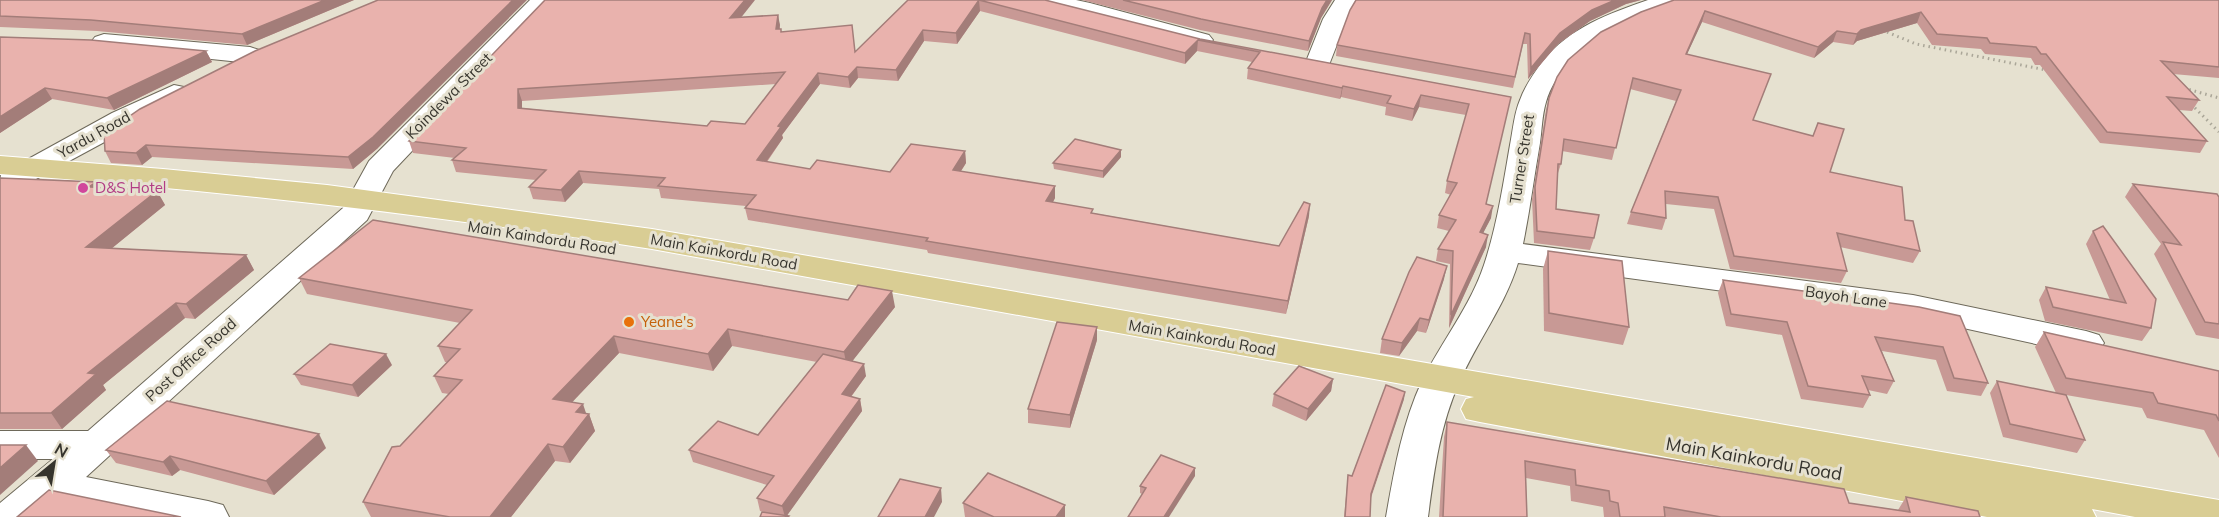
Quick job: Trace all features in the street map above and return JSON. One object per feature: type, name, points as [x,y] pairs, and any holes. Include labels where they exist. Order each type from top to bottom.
[{"type":"main road","name":"Main Kaindordu Road","points":[[12,173],[257,200],[360,206],[1437,390]]},
{"type":"main road","points":[[1437,390],[2219,516]]},
{"type":"main road","name":"Main Kainkordu Road","points":[[1437,390],[2075,517]]},
{"type":"street","name":"Koindewa Street","points":[[360,206],[380,167],[543,0]]},
{"type":"street","points":[[1041,0],[1227,45]]},
{"type":"street","points":[[1318,64],[1335,19],[1347,0]]},
{"type":"street","name":"Turner Street","points":[[1407,517],[1414,472],[1437,390],[1480,313],[1495,282],[1505,251],[1514,210],[1521,100],[1572,46],[1593,32],[1635,12],[1671,0]]},
{"type":"street","name":"Yardu Road","points":[[12,173],[261,51],[75,40]]},
{"type":"street","name":"Post Office Road","points":[[12,517],[97,445],[360,206]]},
{"type":"street","name":"Bayoh Lane","points":[[1505,251],[1913,306],[2115,350]]},
{"type":"street","points":[[0,445],[97,445]]},
{"type":"street","points":[[50,486],[208,517]]},
{"type":"path","points":[[1876,27],[1916,44],[2051,71]]},
{"type":"path","points":[[2182,87],[2219,98]]},
{"type":"path","points":[[2188,100],[2219,132]]},
{"type":"building","points":[[0,0],[325,0],[242,34],[91,20],[0,16]]},
{"type":"building","points":[[378,0],[513,0],[373,137],[348,157],[146,145],[136,153],[105,151],[104,134],[140,109],[255,51]]},
{"type":"building","points":[[545,0],[745,0],[730,18],[778,15],[776,29],[781,29],[781,32],[852,25],[855,52],[908,0],[979,0],[956,33],[923,30],[896,70],[857,67],[848,77],[818,73],[778,126],[781,127],[757,160],[810,169],[817,160],[890,172],[911,144],[965,151],[953,170],[1055,186],[1046,201],[1093,209],[1091,213],[1279,246],[1304,202],[1310,204],[1288,301],[926,241],[928,238],[745,208],[756,195],[658,186],[665,178],[579,171],[561,190],[529,187],[546,170],[452,160],[466,148],[409,141]],"holes":[[[785,72],[745,124],[711,121],[707,126],[518,108],[518,89]]]},
{"type":"building","points":[[979,0],[1045,0],[1200,39],[1511,97],[1486,204],[1493,206],[1480,232],[1488,235],[1451,315],[1453,251],[1438,249],[1456,220],[1439,215],[1457,183],[1447,181],[1469,104],[1421,95],[1414,109],[1387,103],[1391,96],[1248,68],[1260,52],[1198,40],[1185,53]]},
{"type":"building","points":[[1123,0],[1327,0],[1309,41]]},
{"type":"building","points":[[1356,0],[1615,0],[1592,10],[1560,33],[1531,68],[1530,34],[1525,33],[1515,77],[1337,45]]},
{"type":"building","points":[[1674,0],[2219,0],[2219,67],[2161,61],[2199,100],[2167,97],[2207,141],[2107,132],[2046,54],[2041,54],[2036,47],[1990,43],[1987,38],[1937,34],[1921,12],[1861,30],[1857,34],[1837,31],[1818,47],[1705,11],[1686,54],[1771,74],[1753,120],[1813,136],[1818,123],[1844,129],[1830,172],[1902,187],[1905,220],[1913,221],[1920,251],[1837,233],[1847,271],[1734,256],[1718,197],[1665,191],[1666,218],[1631,212],[1681,90],[1633,78],[1616,148],[1564,139],[1561,164],[1558,164],[1556,209],[1599,215],[1594,238],[1537,231],[1535,187],[1549,98],[1557,77],[1568,60],[1601,32],[1641,12]]},
{"type":"building","points":[[0,37],[91,40],[206,51],[107,98],[45,88],[0,117]]},
{"type":"building","points":[[1075,139],[1121,150],[1103,171],[1053,163]]},
{"type":"building","points":[[0,178],[96,182],[89,187],[157,191],[86,247],[246,255],[186,304],[176,303],[88,373],[96,374],[51,413],[0,413]]},
{"type":"building","points":[[2133,184],[2217,194],[2219,197],[2219,324],[2205,322],[2163,242],[2181,245]]},
{"type":"building","points":[[373,220],[848,300],[858,285],[892,291],[844,352],[728,329],[708,354],[614,336],[553,399],[583,404],[576,412],[589,414],[563,447],[548,444],[490,517],[450,517],[363,502],[392,447],[400,446],[462,380],[434,376],[460,349],[438,346],[472,310],[299,278]]},
{"type":"building","points":[[2103,226],[2156,299],[2151,328],[2053,307],[2046,287],[2126,303],[2093,231]]},
{"type":"building","points":[[1548,251],[1622,261],[1629,327],[1549,313]]},
{"type":"building","points":[[1417,257],[1447,266],[1429,320],[1420,318],[1402,343],[1382,339],[1409,272]]},
{"type":"building","points":[[1723,280],[1919,307],[1960,316],[1988,383],[1954,378],[1943,347],[1875,337],[1894,381],[1862,376],[1870,395],[1808,386],[1787,322],[1731,314]]},
{"type":"building","points":[[1057,322],[1097,327],[1070,415],[1028,409]]},
{"type":"building","points":[[2044,332],[2219,371],[2219,421],[2216,415],[2158,403],[2153,393],[2066,378]]},
{"type":"building","points":[[330,344],[386,354],[352,385],[294,374]]},
{"type":"building","points":[[823,354],[864,364],[842,394],[860,399],[782,506],[757,498],[774,476],[689,450],[718,421],[758,435]]},
{"type":"building","points":[[1299,366],[1333,379],[1308,409],[1274,394]]},
{"type":"building","points":[[1997,381],[2066,395],[2085,440],[2010,424]]},
{"type":"building","points":[[1386,385],[1405,392],[1371,494],[1370,517],[1345,517],[1348,475],[1352,476]]},
{"type":"building","points":[[167,401],[319,434],[266,481],[170,456],[163,462],[106,450]]},
{"type":"building","points":[[1447,422],[1844,489],[1849,503],[1910,512],[1906,497],[1978,511],[1980,517],[1721,517],[1664,507],[1665,517],[1620,517],[1618,503],[1610,501],[1609,491],[1576,485],[1575,470],[1525,461],[1527,517],[1443,517]]},
{"type":"building","points":[[0,445],[26,445],[0,468]]},
{"type":"building","points":[[1161,455],[1195,468],[1164,517],[1128,517],[1146,488],[1140,486]]},
{"type":"building","points":[[988,473],[1065,505],[1056,517],[994,517],[963,503]]},
{"type":"building","points":[[900,479],[941,488],[925,517],[878,517]]},
{"type":"building","points":[[49,490],[181,517],[17,517]]},
{"type":"building","points":[[762,512],[789,516],[760,517]]},
{"type":"place","name":"D&S Hotel","points":[[83,188]]},
{"type":"place","name":"Yeane's","points":[[629,322]]}]
